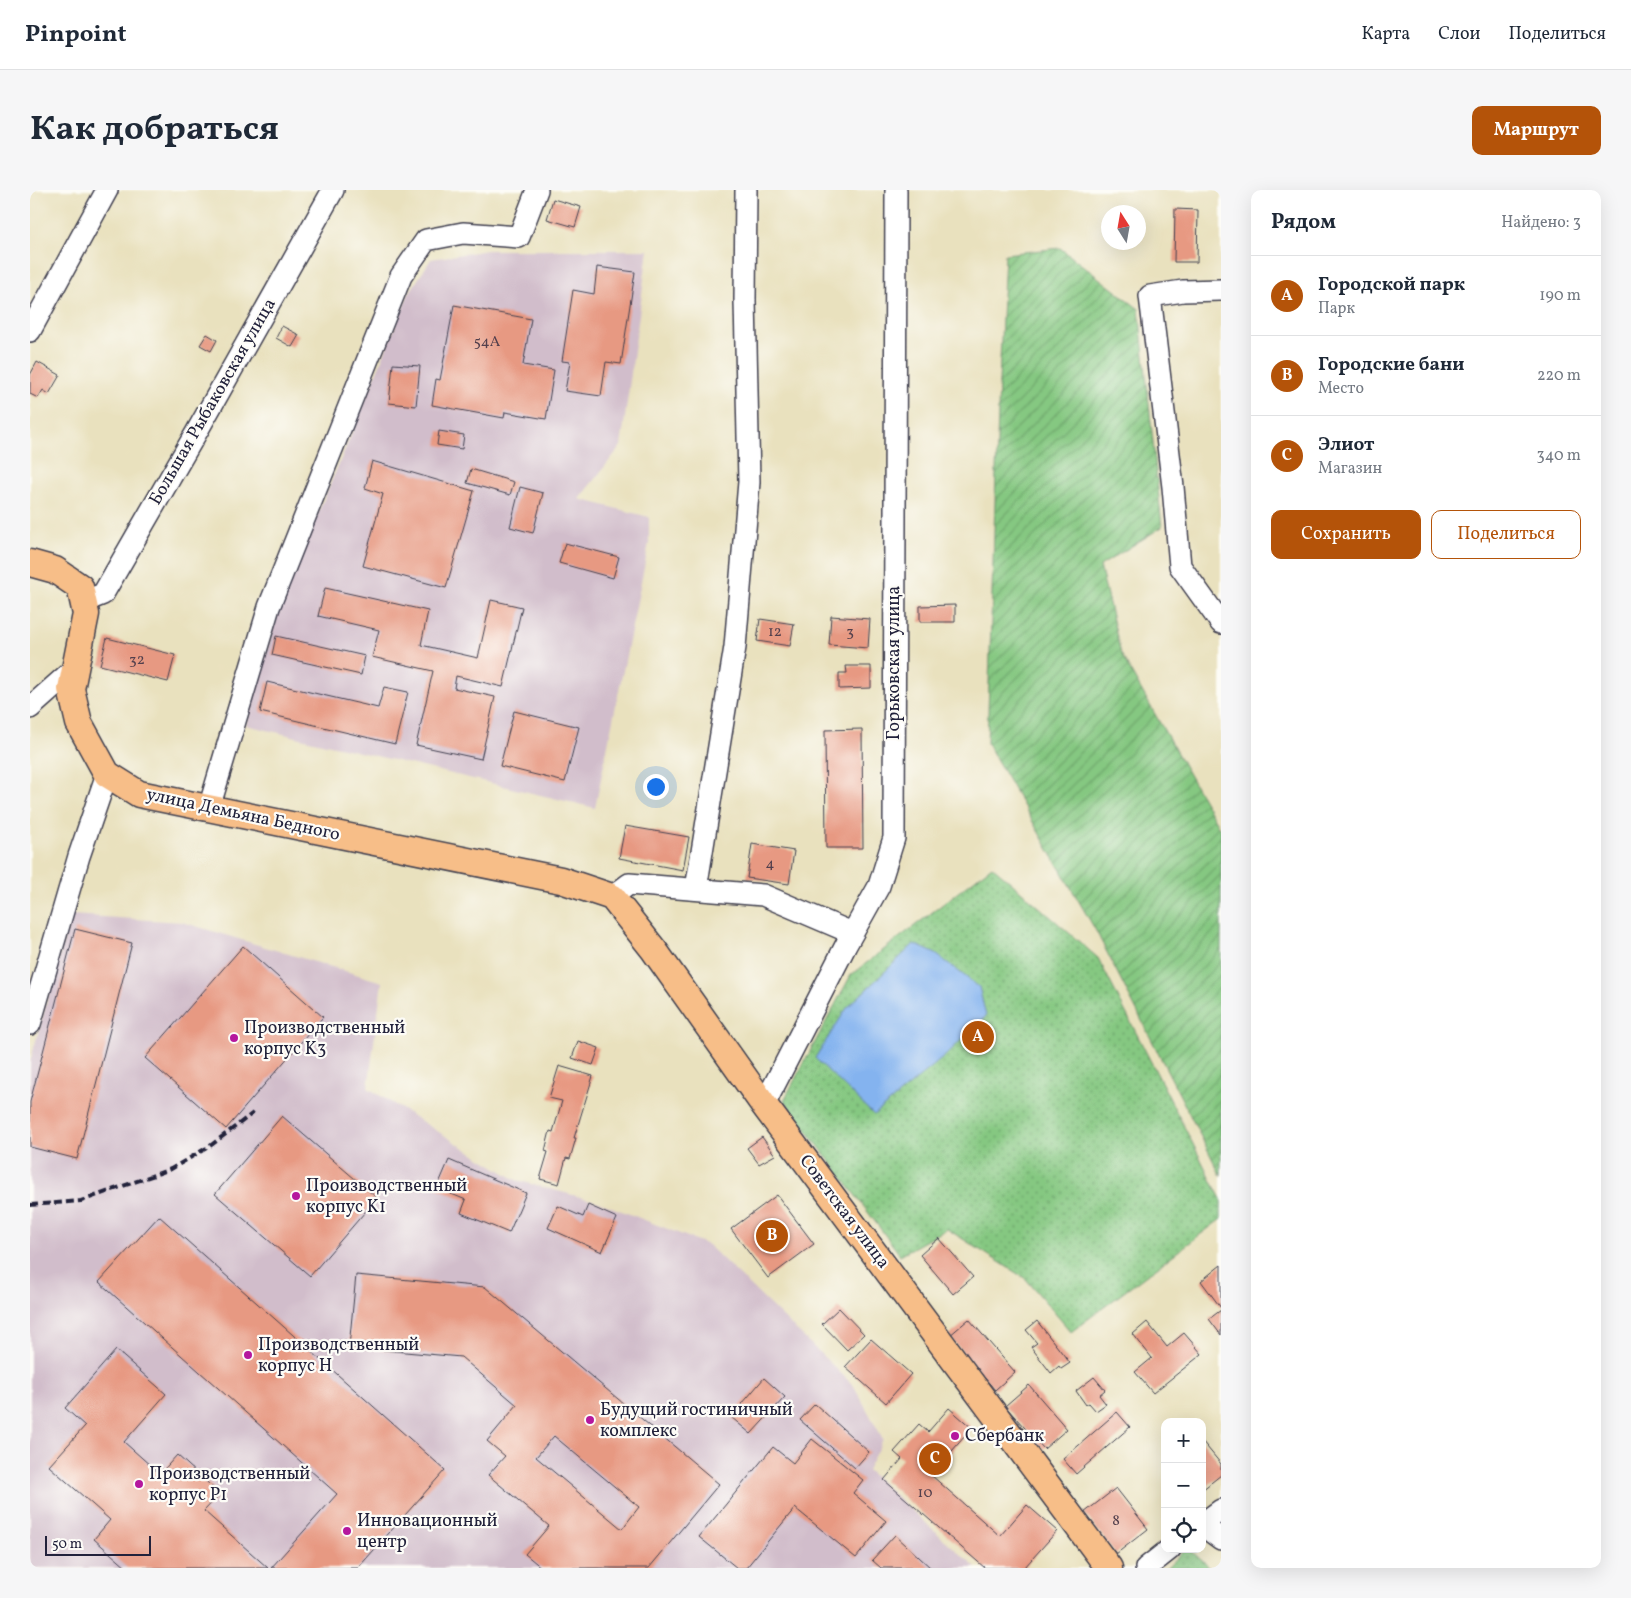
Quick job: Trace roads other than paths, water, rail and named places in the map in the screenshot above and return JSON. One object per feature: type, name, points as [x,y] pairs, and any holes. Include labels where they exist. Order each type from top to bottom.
[{"type":"main road","points":[[30,563],[55,570],[80,588],[84,602]]},
{"type":"main road","name":"улица Демьяна Бедного","points":[[84,602],[86,614],[71,689],[79,723],[107,774],[139,794],[561,880],[612,897]]},
{"type":"main road","name":"Советская улица","points":[[612,897],[654,950],[764,1104],[1109,1568]]},
{"type":"street","points":[[30,331],[107,190]]},
{"type":"street","name":"Большая Рыбаковская улица","points":[[84,602],[103,594],[333,190]]},
{"type":"street","points":[[209,808],[269,607],[401,276],[426,240],[463,234],[519,236],[537,190]]},
{"type":"street","points":[[696,889],[735,647],[749,482],[745,300],[746,190]]},
{"type":"street","name":"Горьковская улица","points":[[764,1104],[852,933],[879,886],[894,838],[896,190]]},
{"type":"street","points":[[1221,290],[1182,291],[1150,296],[1173,487],[1180,566],[1221,622]]},
{"type":"street","points":[[30,708],[75,668]]},
{"type":"street","points":[[30,1024],[79,856],[107,774]]},
{"type":"street","points":[[612,897],[629,884],[763,895],[852,933]]},
{"type":"street","points":[[1206,1522],[1221,1510]]},
{"type":"street","points":[[1206,1528],[1221,1539]]},
{"type":"street","points":[[1146,1568],[1165,1553]]},
{"type":"water","points":[[914,944],[936,954],[979,987],[986,1016],[945,1056],[874,1115],[815,1058],[847,1008]]},
{"type":"railway","points":[[30,1205],[81,1201],[171,1169],[210,1146],[253,1113]]},
{"type":"place","name":"Городской парк","points":[[978,1037]]},
{"type":"place","name":"Производственный корпус K3","points":[[234,1038]]},
{"type":"place","name":"Производственный корпус K1","points":[[296,1196]]},
{"type":"place","name":"Городские бани","points":[[772,1236]]},
{"type":"place","name":"Производственный корпус H","points":[[248,1355]]},
{"type":"place","name":"Будущий гостиничный комплекс","points":[[590,1420]]},
{"type":"place","name":"Сбербанк","points":[[955,1436]]},
{"type":"place","name":"Элиот","points":[[935,1459]]},
{"type":"place","name":"Производственный корпус P1","points":[[139,1484]]},
{"type":"place","name":"Инновационный центр","points":[[347,1531]]}]
